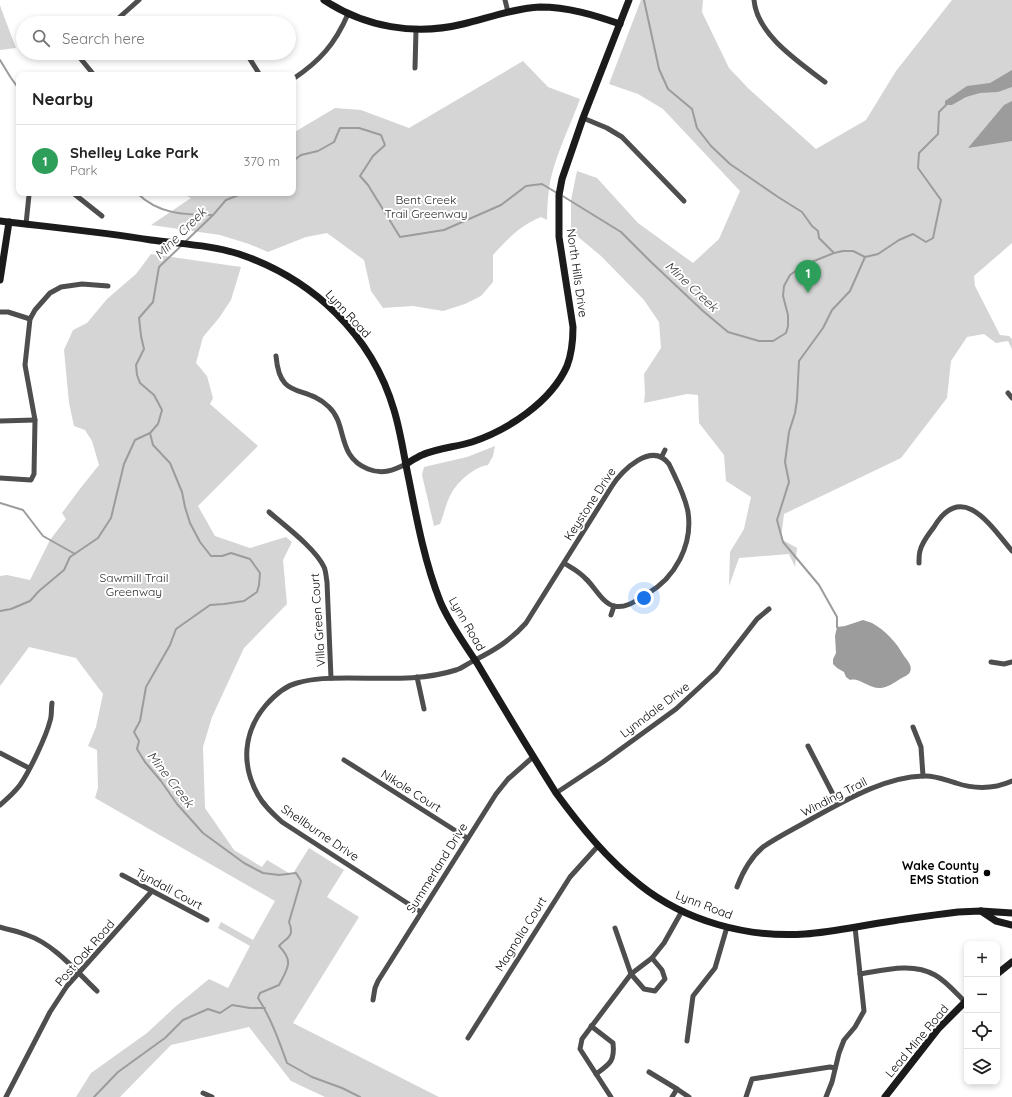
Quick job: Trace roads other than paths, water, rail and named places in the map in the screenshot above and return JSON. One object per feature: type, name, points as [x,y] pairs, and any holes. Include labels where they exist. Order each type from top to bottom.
[{"type":"main road","points":[[324,0],[348,14],[379,25],[398,29],[435,29],[508,12],[540,7],[578,11],[595,15],[620,24]]},
{"type":"main road","name":"North Hills Drive","points":[[406,464],[422,454],[484,438],[508,426],[536,406],[556,384],[564,370],[572,349],[573,327],[560,237],[559,195],[562,179],[629,0]]},
{"type":"main road","name":"Lynn Road","points":[[0,221],[150,240],[239,254],[259,262],[299,283],[322,299],[350,328],[368,353],[389,394],[396,417],[424,551],[441,603],[556,793],[578,823],[598,846],[640,886],[682,911],[727,927],[753,933],[779,935],[805,934],[958,912],[981,910],[1012,913]]},
{"type":"main road","points":[[0,280],[8,222]]},
{"type":"main road","points":[[981,910],[996,921],[1012,925]]},
{"type":"main road","points":[[1000,972],[1012,962]]},
{"type":"main road","name":"Lead Mine Road","points":[[885,1097],[938,1029],[964,1003]]},
{"type":"street","points":[[121,16],[139,0]]},
{"type":"street","points":[[505,0],[508,12]]},
{"type":"street","points":[[754,0],[759,18],[767,32],[825,82]]},
{"type":"street","points":[[296,77],[322,57],[333,43],[348,14]]},
{"type":"street","points":[[415,68],[416,30]]},
{"type":"street","points":[[82,60],[92,72]]},
{"type":"street","points":[[250,60],[258,72]]},
{"type":"street","points":[[584,118],[607,128],[622,137],[684,201]]},
{"type":"street","points":[[26,224],[29,196]]},
{"type":"street","points":[[77,196],[102,216]]},
{"type":"street","points":[[0,478],[31,480],[34,474],[35,420],[25,365],[30,319],[35,310],[50,292],[61,287],[82,284],[108,286]]},
{"type":"street","points":[[0,312],[8,312],[30,319]]},
{"type":"street","points":[[276,356],[280,378],[287,386],[319,399],[329,407],[336,417],[348,450],[355,462],[368,469],[384,472],[394,470],[406,464]]},
{"type":"street","points":[[1008,394],[1012,398]]},
{"type":"street","points":[[0,421],[35,420]]},
{"type":"street","points":[[564,563],[586,578],[607,604],[620,607],[631,604],[657,588],[668,577],[676,567],[684,551],[688,534],[688,512],[670,464],[662,456],[664,450]]},
{"type":"street","name":"Keystone Drive","points":[[475,660],[499,647],[518,633],[526,623],[612,486],[625,469],[644,458],[653,455],[662,456]]},
{"type":"street","points":[[919,563],[920,550],[937,521],[945,512],[956,507],[968,508],[980,514],[1012,551]]},
{"type":"street","name":"Villa Green Court","points":[[269,512],[308,546],[325,568],[327,582],[331,678]]},
{"type":"street","points":[[611,615],[614,606]]},
{"type":"street","name":"Lynndale Drive","points":[[556,793],[603,762],[676,709],[716,672],[758,618],[769,609]]},
{"type":"street","name":"Shellburne Drive","points":[[421,912],[282,822],[268,809],[258,796],[250,777],[246,758],[248,739],[252,726],[260,712],[271,699],[286,687],[296,683],[317,678],[417,677],[445,673],[458,669],[475,660]]},
{"type":"street","points":[[991,662],[1004,664],[1012,662]]},
{"type":"street","points":[[417,677],[424,709]]},
{"type":"street","points":[[0,805],[8,799],[20,785],[29,768],[44,738],[50,721],[52,703]]},
{"type":"street","points":[[913,727],[922,747],[923,776]]},
{"type":"street","points":[[808,746],[838,804]]},
{"type":"street","points":[[0,753],[29,768]]},
{"type":"street","name":"Summerland Drive","points":[[373,1000],[375,988],[378,982],[467,838],[496,794],[508,779],[533,757]]},
{"type":"street","name":"Nikole Court","points":[[344,760],[467,838]]},
{"type":"street","name":"Winding Trail","points":[[737,886],[746,867],[758,852],[772,842],[838,804],[872,788],[894,781],[923,776],[940,778],[968,786],[978,787],[994,787],[1012,781]]},
{"type":"street","name":"Magnolia Court","points":[[468,1038],[570,877],[598,846]]},
{"type":"street","name":"Tyndall Court","points":[[122,875],[207,920]]},
{"type":"street","name":"Post Oak Road","points":[[6,1097],[50,1012],[67,986],[152,891]]},
{"type":"street","points":[[611,1097],[580,1049],[582,1039],[631,974],[652,958],[664,943],[682,911]]},
{"type":"street","points":[[0,927],[28,935],[45,944],[62,957],[97,991]]},
{"type":"street","points":[[687,1041],[693,996],[715,968],[727,927]]},
{"type":"street","points":[[826,1097],[832,1082],[844,1040],[855,1027],[864,1011],[855,927]]},
{"type":"street","points":[[614,928],[631,974],[644,988],[655,992],[665,979],[662,970],[652,958]]},
{"type":"street","points":[[860,974],[904,968],[921,969],[937,976],[964,999]]},
{"type":"street","points":[[591,1026],[613,1043],[614,1054],[609,1064],[596,1074]]},
{"type":"street","points":[[746,1097],[752,1079],[830,1067],[835,1068]]},
{"type":"street","points":[[649,1072],[689,1097]]},
{"type":"street","points":[[672,1097],[677,1089]]},
{"type":"street","points":[[203,1093],[212,1097]]},
{"type":"waterway","points":[[644,0],[659,69],[668,89],[692,109],[697,128],[711,146],[730,164],[802,212],[812,226],[818,231],[819,238],[834,253]]},
{"type":"waterway","points":[[0,60],[16,85]]},
{"type":"waterway","name":"Mine Creek","points":[[561,195],[621,232],[703,311],[728,332],[759,341],[773,341],[786,333],[788,326],[788,315],[783,296],[784,286],[790,275],[804,265],[843,251],[853,251],[865,257],[878,254],[899,240],[913,234],[926,242],[933,238],[941,200],[918,168],[919,153],[938,134],[939,112],[946,105]]},
{"type":"waterway","name":"Mine Creek","points":[[296,159],[301,155],[318,151],[334,142],[340,128],[359,128],[381,135],[385,145],[373,156],[360,176],[368,185],[400,237],[444,230],[501,205],[526,186],[542,184],[557,193]]},
{"type":"waterway","points":[[140,196],[154,205],[172,212],[191,215],[212,215]]},
{"type":"waterway","name":"Mine Creek","points":[[186,241],[226,200],[236,196]]},
{"type":"waterway","name":"Mine Creek","points":[[181,246],[159,267],[153,302],[139,318],[144,349],[136,365],[137,375],[140,383],[154,395],[162,410],[158,424],[150,433],[153,445],[170,463],[182,492],[190,523],[200,542],[211,556],[222,556],[231,553],[250,559],[260,573],[259,585],[257,592],[244,601],[210,605],[176,629],[170,645],[146,687],[140,721],[134,732],[139,741],[137,749],[177,804],[203,833],[244,863],[263,873],[279,875],[296,873],[301,881],[289,922],[291,934],[279,946],[287,956],[287,969],[279,985],[260,993],[258,998],[271,1022],[287,1063],[312,1077],[342,1088],[360,1097]]},
{"type":"waterway","points":[[838,628],[837,617],[819,585],[783,542],[777,520],[789,482],[785,462],[789,432],[795,413],[797,400],[799,361],[823,328],[832,310],[850,291],[865,257]]},
{"type":"waterway","points":[[0,611],[11,609],[30,601],[39,591],[64,570],[70,557],[98,538],[111,518],[124,464],[135,440],[150,433]]},
{"type":"waterway","points":[[0,503],[23,510],[43,536],[75,554]]},
{"type":"waterway","points":[[94,1097],[118,1072],[165,1038],[183,1020],[208,1009],[220,1013],[232,1005],[250,1008],[265,1008]]},
{"type":"place","name":"Shelley Lake Park","points":[[808,293]]},
{"type":"place","name":"Wake County EMS Station","points":[[987,873]]},
{"type":"park label","name":"Bent Creek Trail Greenway","points":[[426,207]]},
{"type":"park label","name":"Sawmill Trail Greenway","points":[[134,585]]}]
